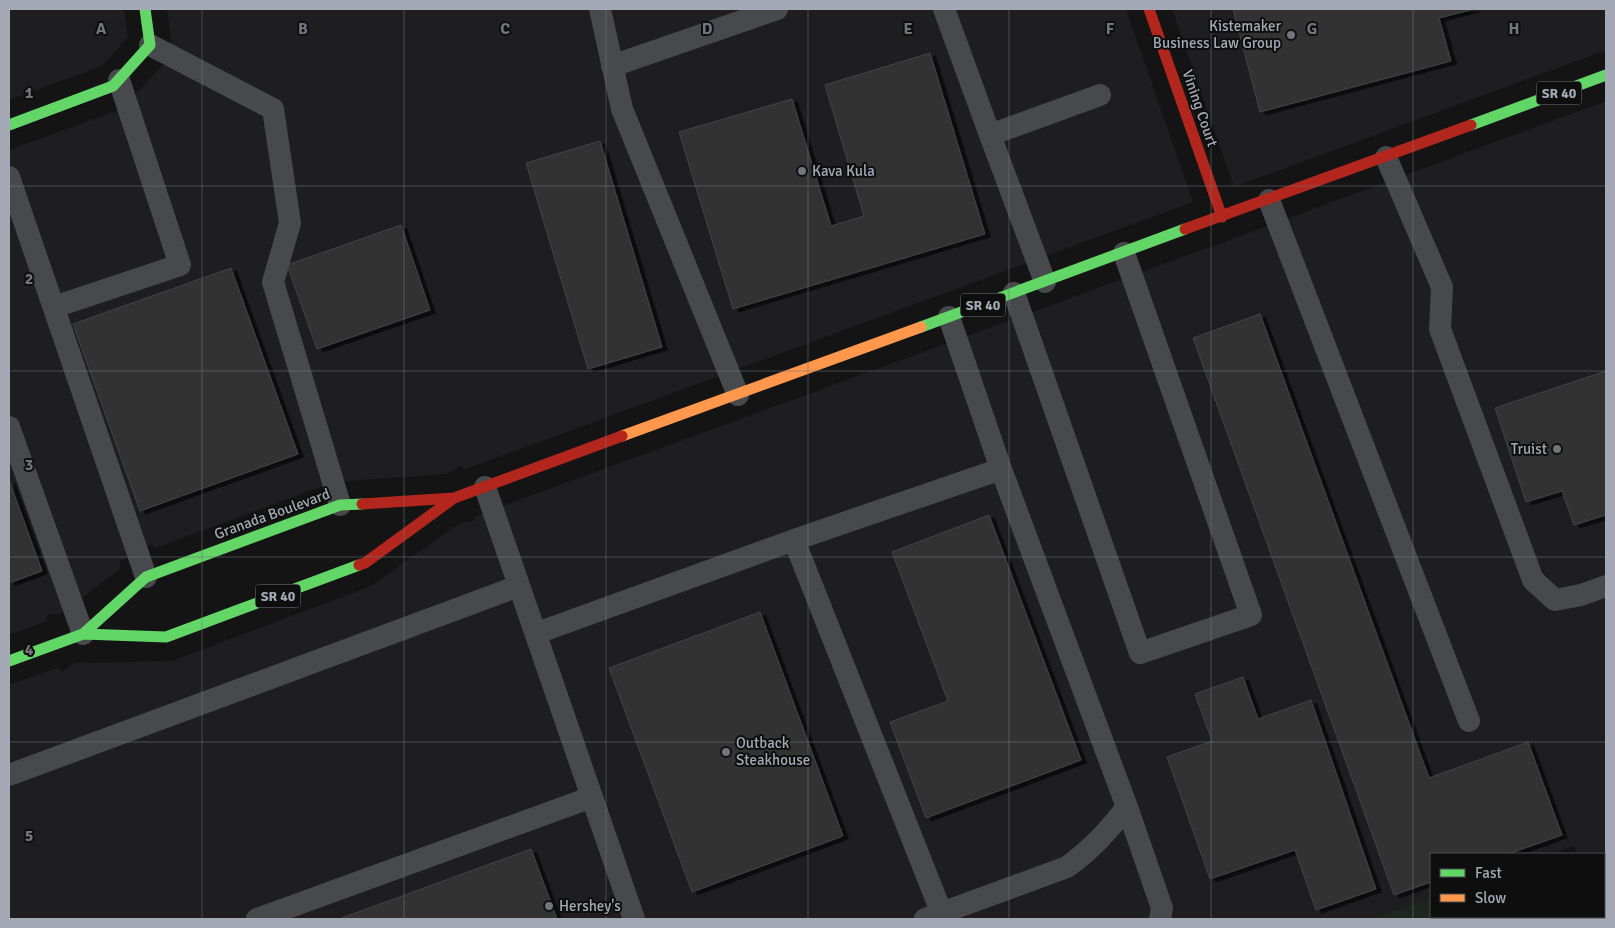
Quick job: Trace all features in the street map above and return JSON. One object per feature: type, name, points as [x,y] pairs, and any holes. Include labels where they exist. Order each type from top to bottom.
[{"type":"main road","points":[[9,125],[113,86],[150,45],[145,9]]},
{"type":"main road","name":"Vining Court","points":[[1149,9],[1222,218]]},
{"type":"main road","name":"SR 40","points":[[9,661],[83,634],[166,637],[365,563],[454,498],[1222,218],[1606,75]]},
{"type":"main road","name":"Granada Boulevard","points":[[83,634],[146,577],[340,505],[454,498]]},
{"type":"lane","points":[[600,9],[622,109],[738,395]]},
{"type":"lane","points":[[612,66],[777,9]]},
{"type":"lane","points":[[944,9],[1045,282]]},
{"type":"lane","points":[[150,45],[273,109],[290,223],[273,282],[340,505]]},
{"type":"lane","points":[[54,307],[180,266],[119,80]]},
{"type":"lane","points":[[990,135],[1100,95]]},
{"type":"lane","points":[[1386,157],[1442,287],[1440,329],[1533,580],[1555,600],[1582,595],[1606,586]]},
{"type":"lane","points":[[9,177],[146,577]]},
{"type":"lane","points":[[1269,200],[1469,721]]},
{"type":"lane","points":[[1014,293],[1140,653],[1251,615],[1124,253]]},
{"type":"lane","points":[[949,317],[1001,469],[1127,807],[1162,908],[1160,919]]},
{"type":"lane","points":[[9,427],[83,634]]},
{"type":"lane","points":[[537,633],[794,540],[1001,469]]},
{"type":"lane","points":[[485,488],[537,633],[634,919]]},
{"type":"lane","points":[[794,540],[937,917],[1067,867],[1084,855],[1102,838],[1127,807]]},
{"type":"lane","points":[[9,775],[519,586]]},
{"type":"lane","points":[[257,919],[592,797]]},
{"type":"shaded area","points":[[9,9],[124,9],[128,37],[102,66],[9,100]]},
{"type":"shaded area","points":[[167,9],[1126,9],[1193,202],[463,470],[461,465],[447,474],[334,482],[155,548],[151,544],[137,555],[119,561],[121,568],[61,614],[47,614],[47,621],[9,635],[9,150],[119,110],[127,103],[165,63],[171,41]]},
{"type":"shaded area","points":[[1172,9],[1606,9],[1606,50],[1234,187]]},
{"type":"shaded area","points":[[1606,101],[1606,864],[1605,853],[1577,853],[1574,846],[1553,853],[1430,853],[1430,897],[1370,919],[9,919],[9,685],[59,667],[62,672],[74,663],[172,661],[371,586],[460,523],[475,521],[475,516]]},
{"type":"shaded area","points":[[1605,864],[1606,919],[1370,919],[1430,897],[1430,918],[1605,918]]},
{"type":"building","points":[[1233,9],[1474,9],[1439,18],[1451,61],[1260,112]]},
{"type":"building","points":[[930,53],[985,234],[733,309],[679,132],[792,99],[831,226],[864,216],[825,85]]},
{"type":"building","points":[[600,141],[662,347],[588,369],[526,163]]},
{"type":"building","points":[[401,225],[430,310],[317,349],[287,265]]},
{"type":"building","points":[[231,268],[298,454],[140,511],[73,324]]},
{"type":"building","points":[[1260,314],[1429,778],[1528,742],[1562,835],[1511,853],[1430,853],[1430,882],[1394,895],[1193,338]]},
{"type":"building","name":"Truist","points":[[1606,371],[1606,515],[1574,525],[1562,491],[1526,502],[1495,408]]},
{"type":"building","points":[[9,480],[42,571],[9,583]]},
{"type":"building","points":[[989,515],[1081,760],[926,818],[890,722],[948,701],[892,552]]},
{"type":"building","name":"Outback Steakhouse","points":[[760,612],[843,836],[692,892],[609,668]]},
{"type":"building","points":[[1243,677],[1258,719],[1311,700],[1376,889],[1316,910],[1295,850],[1210,879],[1167,757],[1212,741],[1195,694]]},
{"type":"building","points":[[531,849],[557,919],[339,919]]},
{"type":"traffic: fast","points":[[9,125],[113,86],[150,45],[145,9]]},
{"type":"traffic: fast","points":[[1471,125],[1606,75]]},
{"type":"traffic: fast","points":[[921,327],[1185,229]]},
{"type":"traffic: fast","points":[[83,634],[146,577],[340,505],[362,504]]},
{"type":"traffic: fast","points":[[9,661],[83,634],[166,637],[359,565]]},
{"type":"traffic: slow","points":[[622,436],[921,327]]},
{"type":"traffic: jam","points":[[1149,9],[1222,217]]},
{"type":"traffic: jam","points":[[1185,229],[1471,125]]},
{"type":"traffic: jam","points":[[362,504],[454,498],[622,436]]},
{"type":"traffic: jam","points":[[359,565],[365,563],[454,498]]},
{"type":"place","name":"Kistemaker Business Law Group","points":[[1291,35]]},
{"type":"place","name":"Kava Kula","points":[[802,171]]},
{"type":"place","name":"Truist","points":[[1557,449]]},
{"type":"place","name":"Outback Steakhouse","points":[[726,752]]},
{"type":"place","name":"Hershey's","points":[[549,906]]}]
